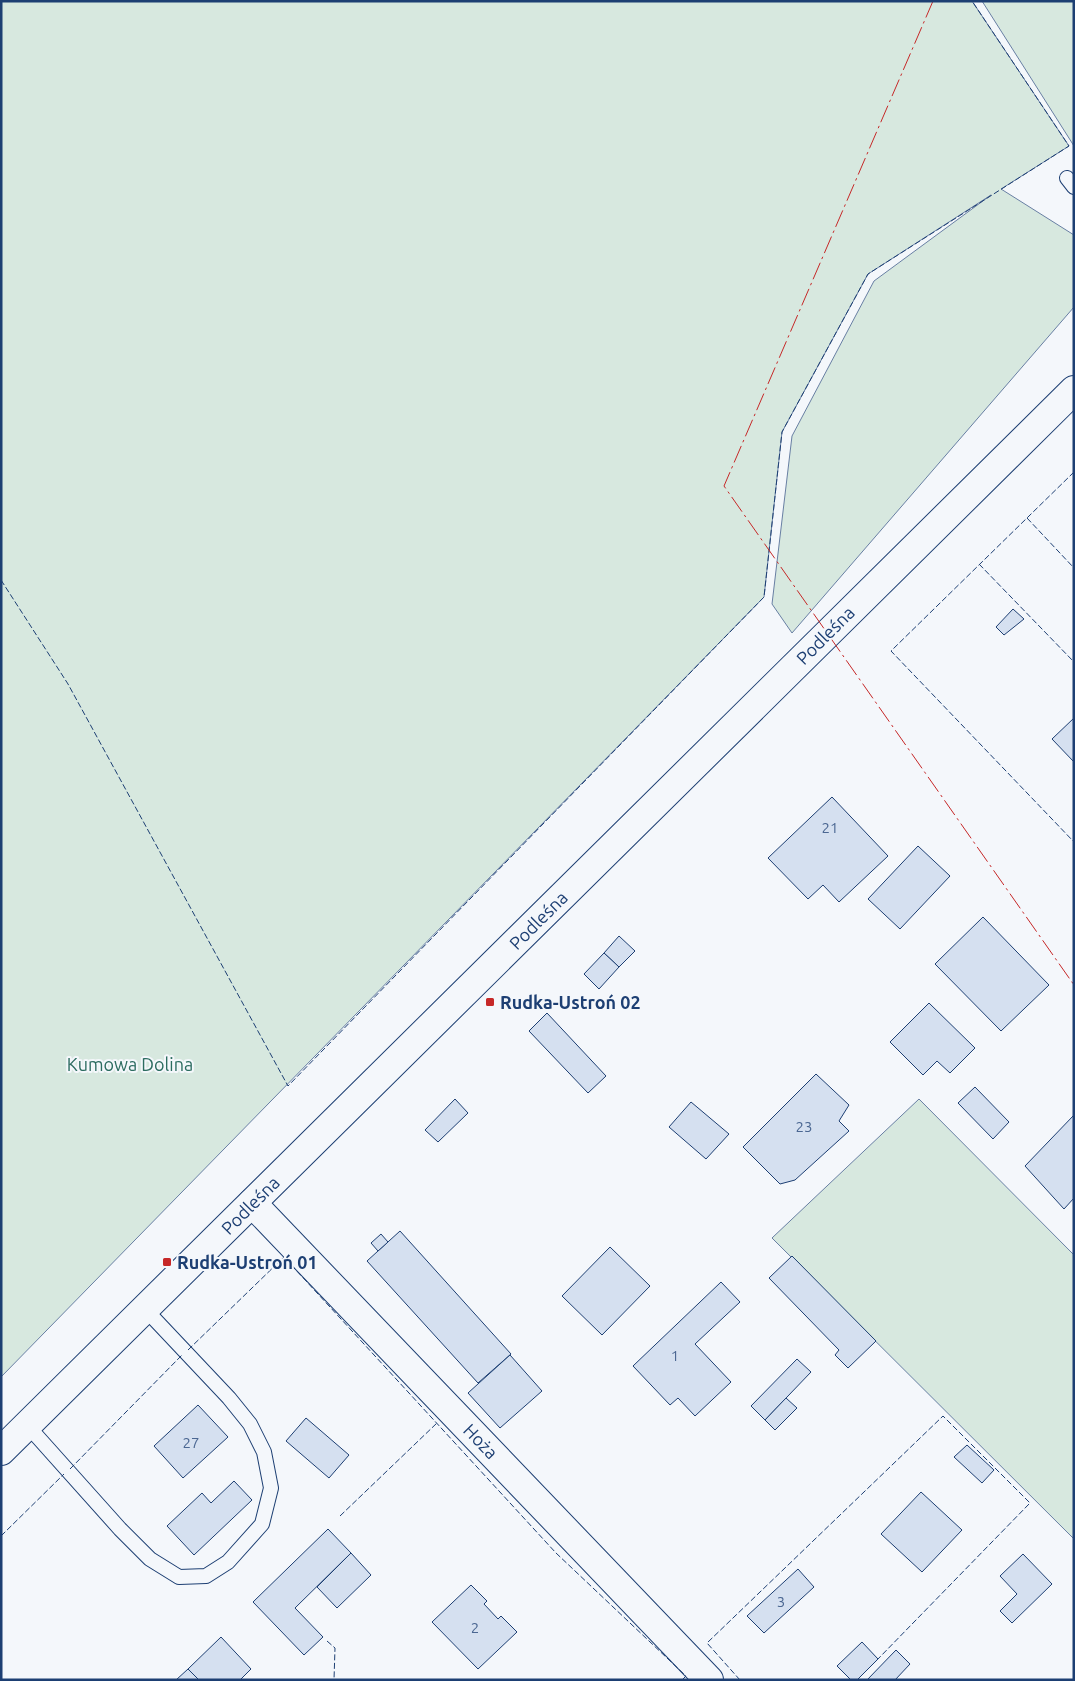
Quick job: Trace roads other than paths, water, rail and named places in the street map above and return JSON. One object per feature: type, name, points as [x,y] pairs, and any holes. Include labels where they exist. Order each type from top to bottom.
[{"type":"main road","name":"Podleśna","points":[[1,1451],[1074,390]]},
{"type":"main road","name":"Hoża","points":[[252,1203],[709,1680]]},
{"type":"lane","points":[[27,1425],[120,1529],[150,1559],[178,1577],[206,1576],[228,1562],[262,1524],[271,1488],[264,1452],[250,1424],[229,1398],[145,1309]]},
{"type":"place","name":"Rudka-Ustroń 02","points":[[490,1002]]},
{"type":"place","name":"Rudka-Ustroń 01","points":[[167,1262]]},
{"type":"park label","name":"Kumowa Dolina","points":[[130,1064]]}]
